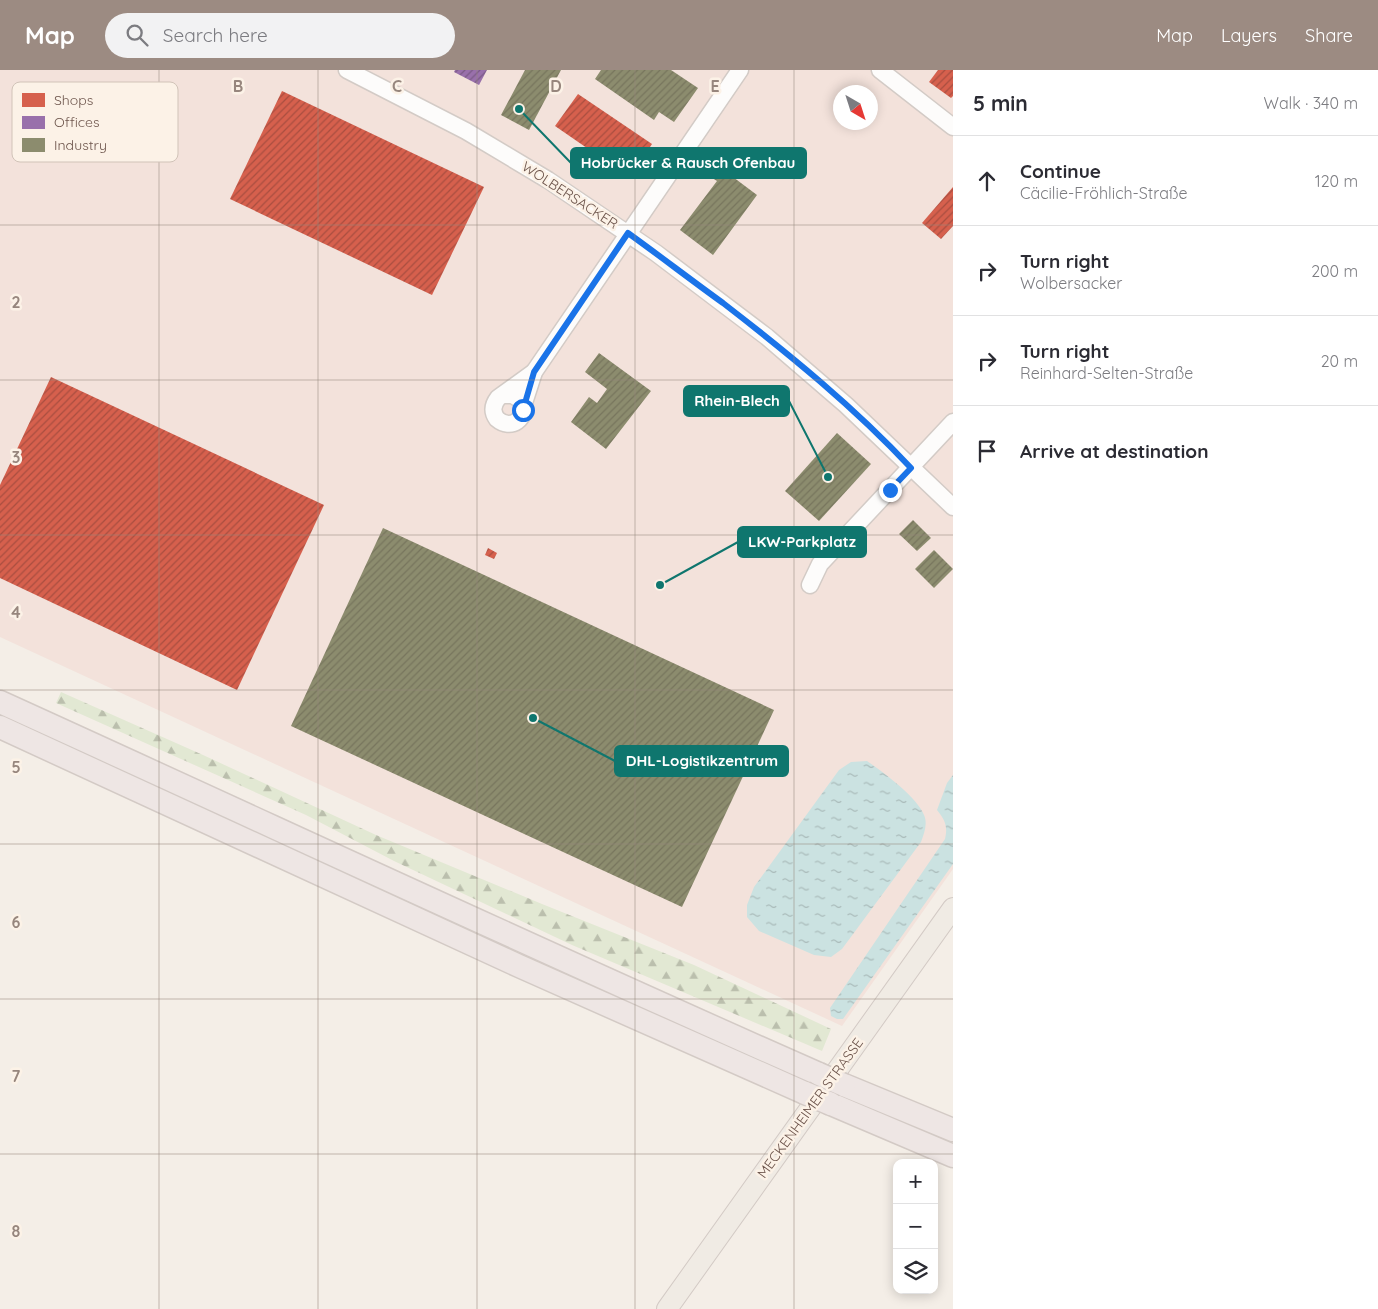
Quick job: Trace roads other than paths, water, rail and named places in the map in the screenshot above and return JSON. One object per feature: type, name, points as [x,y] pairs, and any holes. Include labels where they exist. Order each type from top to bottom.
[{"type":"highway","points":[[0,689],[240,800],[282,830]]},
{"type":"highway","points":[[0,702],[549,954],[844,1085],[953,1130]]},
{"type":"highway","points":[[0,726],[519,966],[805,1093],[953,1156]]},
{"type":"main road","name":"MECKENHEIMER STRASSE","points":[[667,1309],[953,908]]},
{"type":"street","name":"WOLBERSACKER","points":[[347,70],[466,131],[548,180],[628,233],[767,337],[887,442],[953,508]]},
{"type":"street","points":[[523,406],[534,372],[740,70]]},
{"type":"street","points":[[880,70],[953,127]]},
{"type":"street","points":[[502,395],[513,395],[522,401],[524,412],[519,420],[511,424],[501,423],[497,419],[493,409],[494,403],[502,395],[534,372]]},
{"type":"street","points":[[810,586],[820,564],[953,422]]},
{"type":"water","points":[[867,761],[899,785],[920,808],[926,822],[921,842],[842,949],[831,957],[814,955],[759,931],[747,917],[747,905],[754,887],[839,770],[851,762]]},
{"type":"water","points":[[953,775],[953,864],[843,1019],[837,1019],[831,1016],[830,1008],[945,839],[945,823],[937,810],[947,783]]},
{"type":"place","name":"Hobrücker & Rausch Ofenbau","points":[[519,109]]},
{"type":"place","name":"Rhein-Blech","points":[[828,477]]},
{"type":"place","name":"LKW-Parkplatz","points":[[660,585]]},
{"type":"place","name":"DHL-Logistikzentrum","points":[[533,718]]}]
